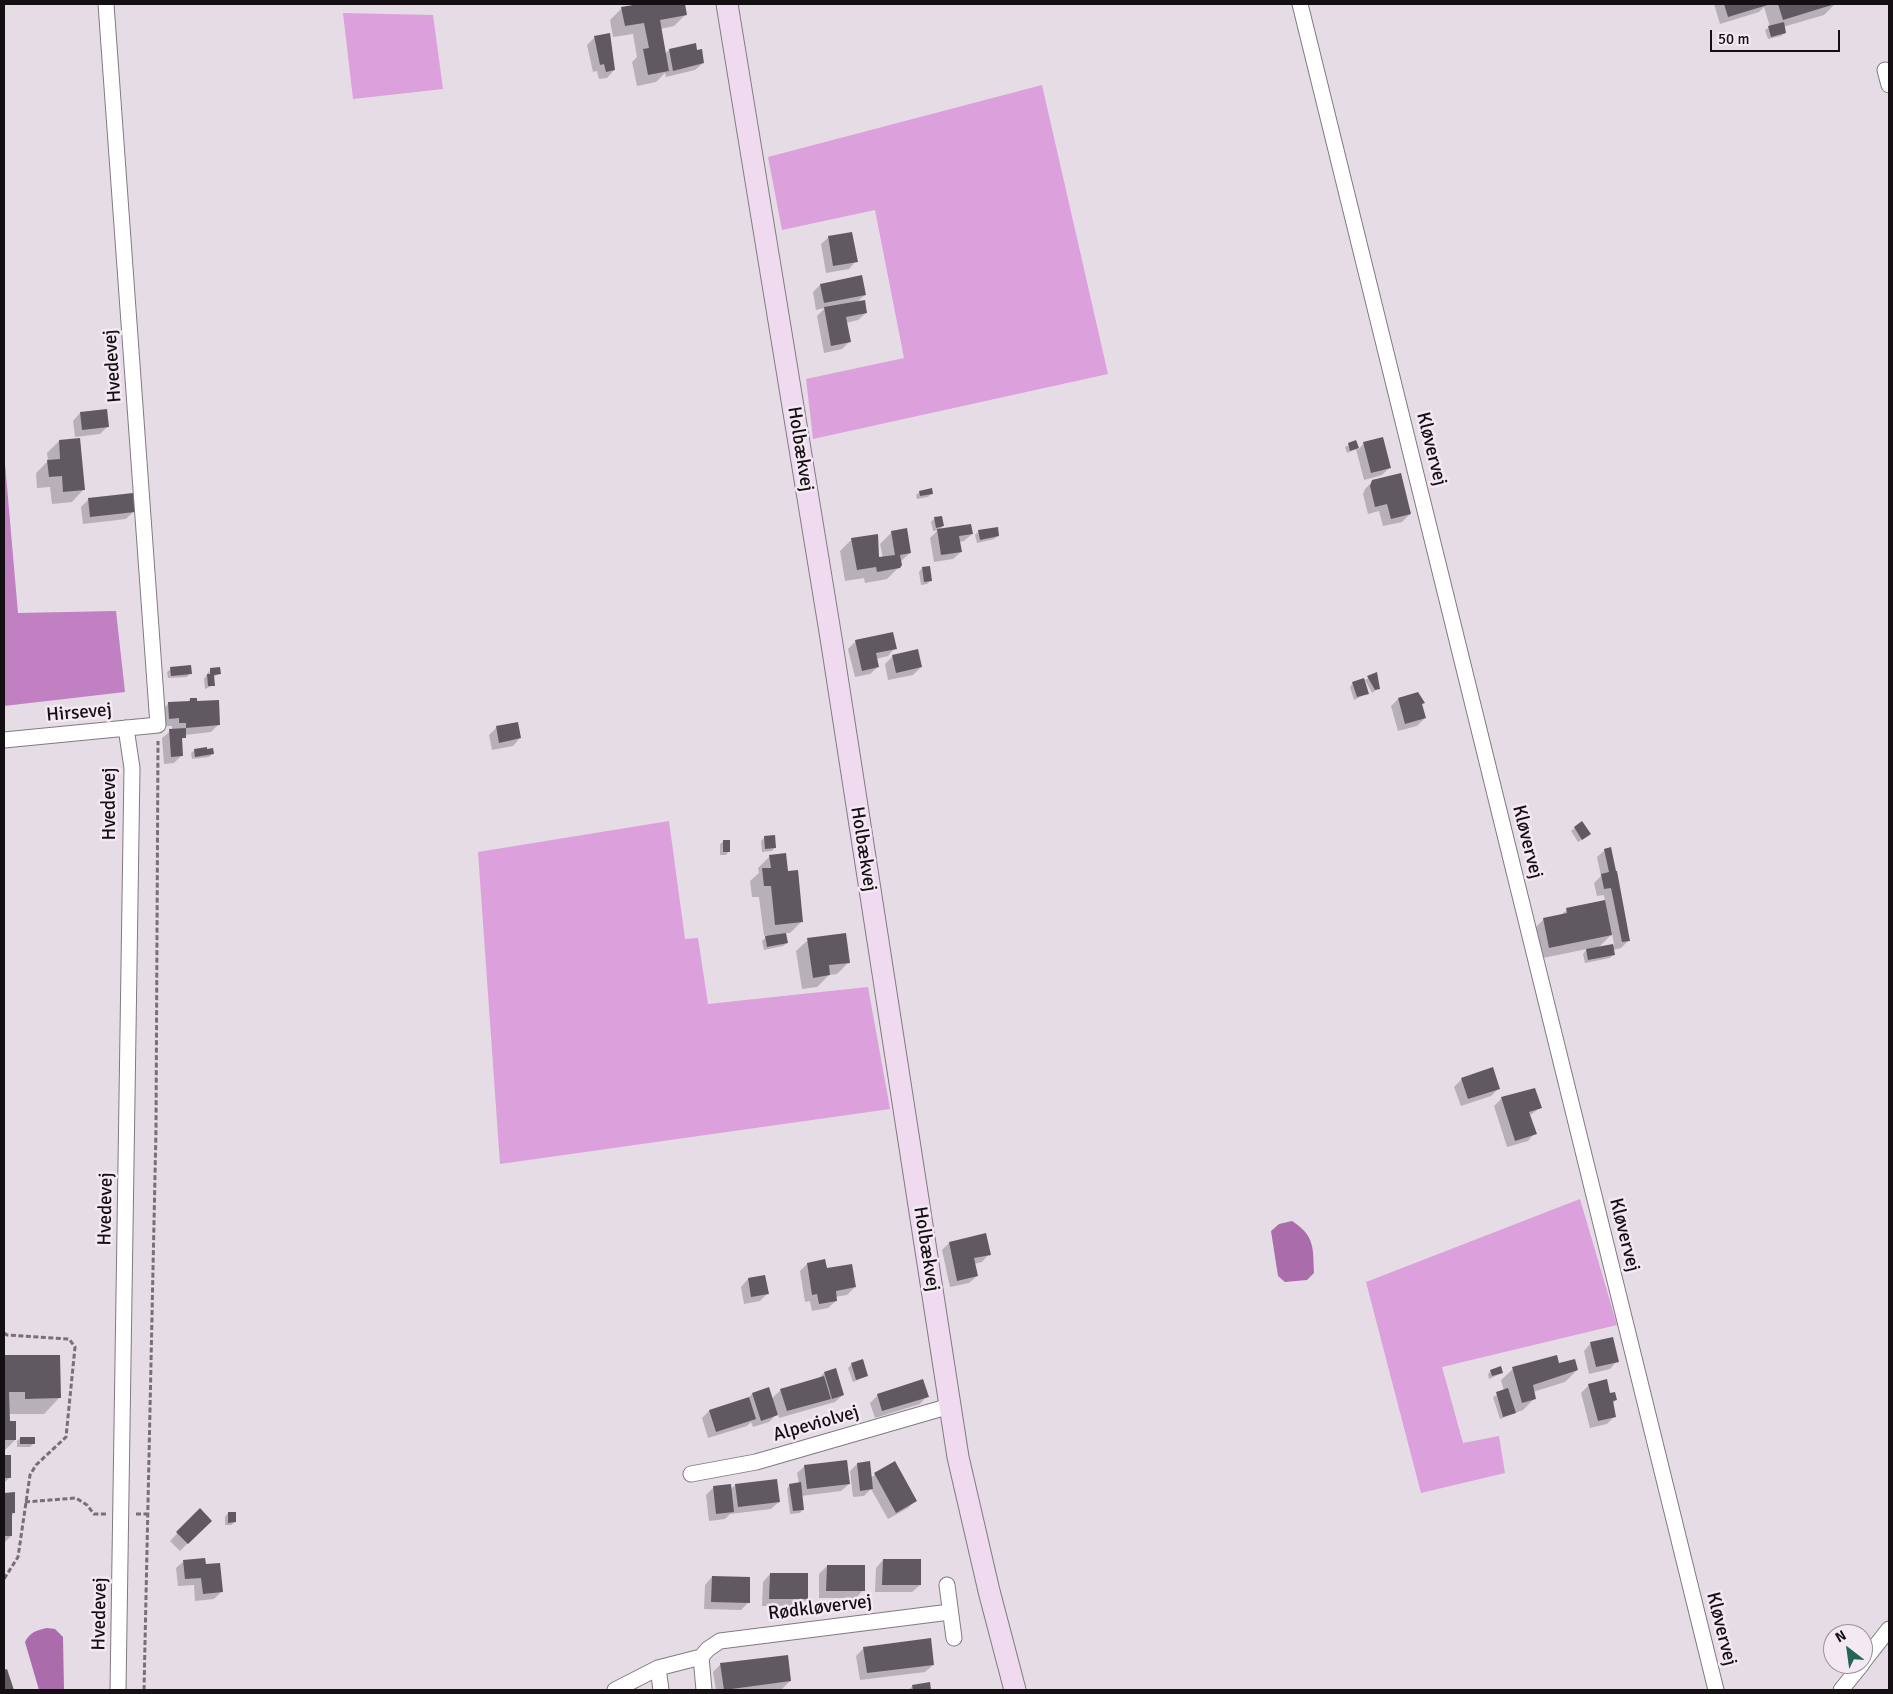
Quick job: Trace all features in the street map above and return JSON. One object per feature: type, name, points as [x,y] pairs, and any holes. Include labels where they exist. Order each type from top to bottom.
[{"type":"street","name":"Hvedevej","points":[[106,4],[158,725]]},
{"type":"street","name":"Holbækvej","points":[[727,4],[831,638],[950,1406],[971,1520],[1015,1690]]},
{"type":"street","name":"Kløvervej","points":[[1300,4],[1716,1690]]},
{"type":"street","points":[[1885,70],[1889,85]]},
{"type":"street","name":"Hirsevej","points":[[4,740],[158,725]]},
{"type":"street","name":"Hvedevej","points":[[118,1690],[132,768],[126,728]]},
{"type":"street","name":"Alpeviolvej","points":[[691,1474],[756,1462],[950,1406]]},
{"type":"street","points":[[946,1585],[954,1638]]},
{"type":"street","name":"Rødkløvervej","points":[[701,1657],[708,1649],[720,1641],[950,1612]]},
{"type":"street","points":[[1873,1649],[1889,1629]]},
{"type":"street","points":[[615,1690],[658,1668],[701,1657],[704,1690]]},
{"type":"street","points":[[658,1668],[661,1690]]},
{"type":"street","points":[[1841,1690],[1853,1674]]},
{"type":"path","points":[[144,1690],[156,1129],[158,725]]},
{"type":"path","points":[[4,1332],[7,1335],[69,1339],[75,1347],[66,1438],[33,1470],[26,1486],[18,1557],[4,1579]]},
{"type":"path","points":[[25,1502],[76,1498],[87,1505],[94,1514]]},
{"type":"shaded area","points":[[343,13],[433,15],[443,89],[353,99]]},
{"type":"shaded area","points":[[1042,85],[1108,374],[813,439],[806,379],[904,358],[875,210],[782,230],[768,157]]},
{"type":"shaded area","points":[[4,452],[18,613],[116,611],[125,692],[4,706]]},
{"type":"shaded area","points":[[669,821],[685,939],[698,938],[708,1004],[868,987],[890,1109],[500,1164],[478,852]]},
{"type":"shaded area","points":[[1580,1199],[1617,1325],[1442,1367],[1463,1443],[1499,1436],[1505,1473],[1421,1493],[1366,1282]]},
{"type":"shaded area","points":[[1292,1221],[1300,1226],[1309,1237],[1313,1249],[1314,1273],[1307,1280],[1285,1282],[1278,1276],[1271,1231],[1279,1224]]},
{"type":"shaded area","points":[[47,1628],[55,1629],[63,1637],[64,1690],[39,1690],[25,1642],[34,1632]]},
{"type":"building","points":[[639,4],[685,4],[687,15],[660,20],[669,71],[648,75],[643,49],[649,48],[644,23],[625,26],[621,7]]},
{"type":"building","points":[[1724,4],[1771,4],[1728,17]]},
{"type":"building","points":[[1778,4],[1835,4],[1783,20]]},
{"type":"building","points":[[1784,22],[1786,33],[1771,37],[1768,26]]},
{"type":"building","points":[[610,33],[615,70],[606,72],[604,64],[600,65],[594,36]]},
{"type":"building","points":[[696,43],[697,50],[702,49],[704,63],[673,71],[669,49]]},
{"type":"building","points":[[852,232],[858,262],[833,266],[828,236]]},
{"type":"building","points":[[862,275],[866,295],[824,303],[820,284]]},
{"type":"building","points":[[865,300],[867,313],[846,317],[851,342],[831,346],[824,307]]},
{"type":"building","points":[[107,409],[109,427],[82,430],[80,412]]},
{"type":"building","points":[[1383,437],[1391,468],[1371,473],[1363,442]]},
{"type":"building","points":[[80,438],[85,490],[63,492],[62,476],[49,477],[47,460],[60,459],[59,440]]},
{"type":"building","points":[[1356,440],[1359,448],[1350,451],[1348,443]]},
{"type":"building","points":[[1401,473],[1411,514],[1391,519],[1387,504],[1375,507],[1370,486],[1372,480]]},
{"type":"building","points":[[932,488],[933,494],[920,496],[919,491]]},
{"type":"building","points":[[133,493],[135,512],[90,517],[88,498]]},
{"type":"building","points":[[942,516],[944,526],[936,528],[934,517]]},
{"type":"building","points":[[971,524],[973,534],[959,536],[962,552],[941,555],[937,529]]},
{"type":"building","points":[[998,527],[999,536],[980,540],[978,530]]},
{"type":"building","points":[[907,528],[911,553],[900,555],[902,565],[900,568],[877,572],[876,567],[857,570],[851,538],[878,534],[879,557],[895,555],[891,531]]},
{"type":"building","points":[[930,566],[932,581],[924,582],[922,567]]},
{"type":"building","points":[[893,632],[897,649],[876,653],[879,667],[862,671],[855,640]]},
{"type":"building","points":[[918,649],[922,667],[896,673],[892,655]]},
{"type":"building","points":[[191,665],[192,674],[171,676],[170,667]]},
{"type":"building","points":[[220,667],[221,674],[214,675],[215,686],[208,686],[207,674],[210,674],[210,668]]},
{"type":"building","points":[[1377,672],[1380,689],[1375,690],[1367,676]]},
{"type":"building","points":[[1364,678],[1369,694],[1357,697],[1352,682]]},
{"type":"building","points":[[1418,692],[1425,703],[1422,704],[1426,718],[1405,724],[1398,698]]},
{"type":"building","points":[[190,698],[197,698],[197,701],[219,700],[220,725],[186,728],[186,723],[179,723],[179,718],[169,719],[168,702],[190,701]]},
{"type":"building","points":[[518,722],[521,738],[499,743],[496,726]]},
{"type":"building","points":[[186,728],[186,738],[182,738],[183,756],[171,757],[169,729]]},
{"type":"building","points":[[207,747],[207,749],[213,748],[214,754],[195,757],[194,749]]},
{"type":"building","points":[[1582,821],[1591,834],[1582,840],[1574,827]]},
{"type":"building","points":[[775,835],[776,848],[765,849],[764,836]]},
{"type":"building","points":[[723,840],[730,840],[730,852],[723,852]]},
{"type":"building","points":[[1611,847],[1630,941],[1622,942],[1611,888],[1604,889],[1601,874],[1609,872],[1604,849]]},
{"type":"building","points":[[786,853],[788,871],[798,870],[803,922],[775,925],[771,886],[764,886],[762,868],[771,868],[769,855]]},
{"type":"building","points":[[1605,900],[1612,935],[1549,948],[1543,918],[1567,913],[1566,908]]},
{"type":"building","points":[[786,933],[788,943],[767,947],[765,936]]},
{"type":"building","points":[[846,933],[850,963],[829,965],[830,975],[813,978],[807,938]]},
{"type":"building","points":[[1613,944],[1615,955],[1588,960],[1586,949]]},
{"type":"building","points":[[1493,1067],[1500,1089],[1468,1099],[1461,1078]]},
{"type":"building","points":[[1535,1088],[1542,1108],[1529,1112],[1537,1134],[1515,1141],[1501,1097]]},
{"type":"building","points":[[986,1233],[991,1255],[974,1258],[978,1276],[957,1281],[949,1242]]},
{"type":"building","points":[[825,1259],[827,1268],[852,1264],[856,1287],[836,1291],[837,1301],[819,1304],[817,1294],[812,1295],[807,1263]]},
{"type":"building","points":[[765,1275],[769,1294],[751,1297],[748,1278]]},
{"type":"building","points":[[1613,1337],[1619,1362],[1596,1367],[1590,1342]]},
{"type":"building","points":[[4,1355],[60,1355],[61,1398],[25,1399],[25,1392],[9,1392],[10,1421],[16,1421],[16,1440],[4,1440]]},
{"type":"building","points":[[1557,1355],[1559,1363],[1575,1359],[1578,1370],[1533,1385],[1536,1399],[1522,1403],[1512,1367]]},
{"type":"building","points":[[863,1359],[868,1376],[856,1380],[851,1363]]},
{"type":"building","points":[[1501,1366],[1503,1373],[1492,1376],[1490,1370]]},
{"type":"building","points":[[836,1368],[844,1395],[832,1399],[824,1372]]},
{"type":"building","points":[[824,1376],[831,1399],[787,1411],[780,1389]]},
{"type":"building","points":[[923,1379],[929,1397],[882,1411],[877,1394]]},
{"type":"building","points":[[1607,1379],[1610,1393],[1615,1392],[1617,1400],[1613,1401],[1616,1417],[1598,1421],[1588,1384]]},
{"type":"building","points":[[769,1387],[778,1415],[761,1421],[752,1393]]},
{"type":"building","points":[[1508,1388],[1516,1413],[1503,1417],[1496,1392]]},
{"type":"building","points":[[749,1397],[756,1419],[716,1432],[709,1410]]},
{"type":"building","points":[[20,1437],[35,1437],[35,1444],[20,1444]]},
{"type":"building","points":[[4,1455],[11,1455],[11,1478],[4,1478]]},
{"type":"building","points":[[847,1460],[850,1484],[807,1489],[804,1465]]},
{"type":"building","points":[[870,1461],[873,1489],[860,1491],[857,1463]]},
{"type":"building","points":[[895,1461],[917,1501],[896,1513],[874,1473]]},
{"type":"building","points":[[777,1479],[780,1502],[738,1507],[735,1484]]},
{"type":"building","points":[[801,1482],[804,1510],[793,1511],[789,1484]]},
{"type":"building","points":[[731,1484],[734,1512],[716,1514],[713,1486]]},
{"type":"building","points":[[15,1492],[15,1513],[12,1513],[12,1536],[4,1536],[4,1493]]},
{"type":"building","points":[[200,1508],[212,1521],[188,1544],[176,1532]]},
{"type":"building","points":[[228,1512],[236,1512],[236,1522],[228,1523]]},
{"type":"building","points":[[205,1558],[206,1564],[220,1563],[223,1592],[203,1594],[201,1578],[185,1579],[183,1560]]},
{"type":"building","points":[[883,1559],[921,1559],[921,1585],[882,1585]]},
{"type":"building","points":[[827,1565],[865,1565],[865,1591],[826,1591]]},
{"type":"building","points":[[770,1573],[808,1573],[808,1599],[769,1599]]},
{"type":"building","points":[[712,1576],[750,1577],[750,1603],[711,1602]]},
{"type":"building","points":[[931,1638],[934,1665],[867,1673],[863,1647]]},
{"type":"building","points":[[788,1655],[791,1681],[724,1690],[720,1663]]},
{"type":"building","points":[[7,1669],[14,1690],[4,1690],[4,1670]]},
{"type":"building","points":[[930,1682],[931,1690],[913,1690],[912,1685]]}]
